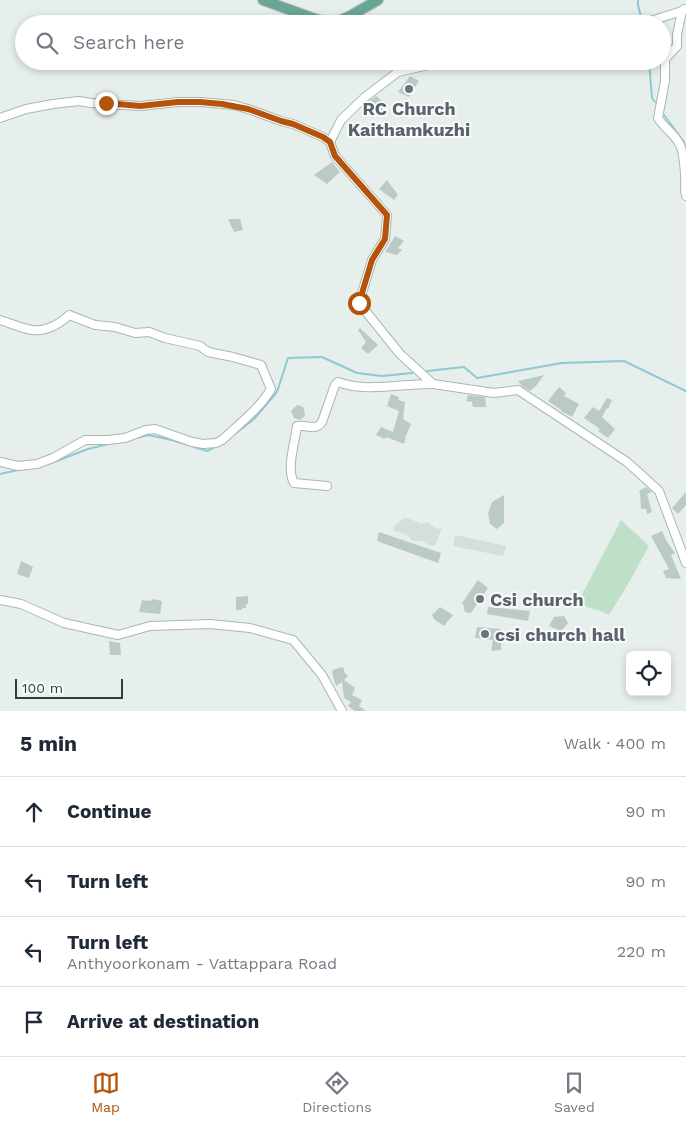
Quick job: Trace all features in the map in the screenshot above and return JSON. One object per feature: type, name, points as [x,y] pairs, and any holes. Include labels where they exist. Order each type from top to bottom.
[{"type":"main road","points":[[263,0],[304,15]]},
{"type":"main road","points":[[352,15],[378,0]]},
{"type":"street","points":[[667,15],[684,9]]},
{"type":"street","points":[[671,52],[677,46],[677,35],[684,9]]},
{"type":"street","points":[[330,142],[342,120],[365,97],[398,72],[407,70]]},
{"type":"street","points":[[665,70],[665,81],[658,118],[661,124],[681,145],[686,196]]},
{"type":"street","points":[[0,118],[53,104],[79,101],[140,106],[200,102],[234,105],[293,124],[323,137],[330,142],[335,156],[387,215],[385,239],[372,260],[359,303],[400,354],[433,384]]},
{"type":"street","points":[[0,320],[33,330],[62,322],[69,315],[95,325],[114,327],[135,333],[149,332],[165,338],[200,346],[208,352],[260,365],[271,389],[251,412],[222,440],[216,443],[203,444],[155,429],[146,430],[124,438],[85,440],[53,458],[37,464],[18,466],[0,462]]},
{"type":"street","points":[[327,486],[294,483],[290,469],[297,426],[310,428],[319,426],[335,385],[338,382],[359,386],[381,387],[433,384],[494,394],[518,390],[627,462],[659,490],[686,563]]},
{"type":"street","points":[[0,600],[21,604],[64,623],[118,634],[150,626],[210,624],[250,628],[293,640],[322,675],[342,711]]},
{"type":"shaded area","points":[[404,518],[421,524],[427,522],[437,529],[442,528],[435,546],[422,541],[412,541],[407,535],[393,530],[394,526]]},
{"type":"shaded area","points":[[455,535],[506,546],[503,556],[453,546]]},
{"type":"green space","points":[[621,520],[649,546],[609,615],[577,604]]},
{"type":"building","points":[[410,76],[419,81],[409,97],[398,92]]},
{"type":"building","points":[[376,96],[386,104],[378,115],[366,104]]},
{"type":"building","points":[[332,162],[340,172],[327,184],[314,175]]},
{"type":"building","points":[[387,180],[398,195],[394,200],[379,189]]},
{"type":"building","points":[[228,219],[240,219],[243,230],[234,232]]},
{"type":"building","points":[[395,236],[404,241],[398,248],[402,250],[397,255],[385,252]]},
{"type":"building","points":[[360,328],[378,345],[368,354],[361,348],[366,342],[358,330]]},
{"type":"building","points":[[544,375],[530,391],[518,381]]},
{"type":"building","points":[[559,387],[566,393],[564,396],[579,404],[572,417],[548,401]]},
{"type":"building","points":[[391,394],[399,397],[398,400],[405,402],[403,419],[411,424],[404,444],[376,435],[381,427],[393,432],[399,411],[387,406]]},
{"type":"building","points":[[468,395],[485,397],[486,407],[473,407],[472,402],[466,401]]},
{"type":"building","points":[[607,398],[612,400],[602,417],[615,429],[608,438],[598,431],[600,429],[584,418],[593,407],[599,411]]},
{"type":"building","points":[[297,405],[304,408],[305,416],[300,420],[294,418],[291,411]]},
{"type":"building","points":[[646,487],[652,492],[647,494],[652,512],[647,514],[646,509],[641,509],[639,491]]},
{"type":"building","points":[[686,492],[686,505],[678,514],[672,508]]},
{"type":"building","points":[[504,495],[504,523],[497,529],[490,524],[488,513],[492,502]]},
{"type":"building","points":[[662,531],[675,553],[671,555],[681,579],[666,578],[663,571],[669,569],[651,536]]},
{"type":"building","points":[[379,532],[441,553],[438,563],[377,541]]},
{"type":"building","points":[[21,561],[33,567],[29,578],[17,574]]},
{"type":"building","points":[[478,580],[488,588],[471,613],[465,612],[462,603]]},
{"type":"building","points":[[248,596],[246,608],[236,610],[236,597]]},
{"type":"building","points":[[152,599],[162,601],[160,614],[139,612],[142,600],[151,601]]},
{"type":"building","points":[[440,607],[453,615],[444,626],[435,620],[432,615]]},
{"type":"building","points":[[488,607],[530,611],[528,621],[487,614]]},
{"type":"building","points":[[564,616],[568,623],[561,631],[549,626],[554,617]]},
{"type":"building","points":[[477,627],[501,629],[501,650],[491,651],[493,640],[475,638]]},
{"type":"building","points":[[109,641],[120,643],[121,655],[110,655]]},
{"type":"building","points":[[343,667],[348,676],[344,680],[355,688],[352,695],[362,700],[359,706],[366,711],[355,711],[348,706],[351,702],[344,698],[342,682],[336,686],[332,671]]},
{"type":"waterway","points":[[638,0],[640,15]]},
{"type":"waterway","points":[[650,70],[652,98],[655,102]]},
{"type":"waterway","points":[[664,115],[684,142],[686,152]]},
{"type":"waterway","points":[[226,441],[254,419],[277,392],[288,358],[322,357],[357,373],[382,376],[412,373]]},
{"type":"waterway","points":[[427,371],[464,367],[477,378],[562,363],[624,361],[686,391]]},
{"type":"waterway","points":[[136,438],[148,435],[207,451],[215,447]]},
{"type":"waterway","points":[[47,464],[88,449],[112,443]]},
{"type":"waterway","points":[[0,474],[23,469]]},
{"type":"place","name":"RC Church Kaithamkuzhi","points":[[409,89]]},
{"type":"place","name":"Csi church","points":[[480,599]]},
{"type":"place","name":"csi church hall","points":[[485,634]]},
{"type":"route","points":[[106,103],[140,106],[200,102],[234,105],[309,130],[330,142],[335,156],[387,215],[385,239],[372,260],[359,303]]}]
